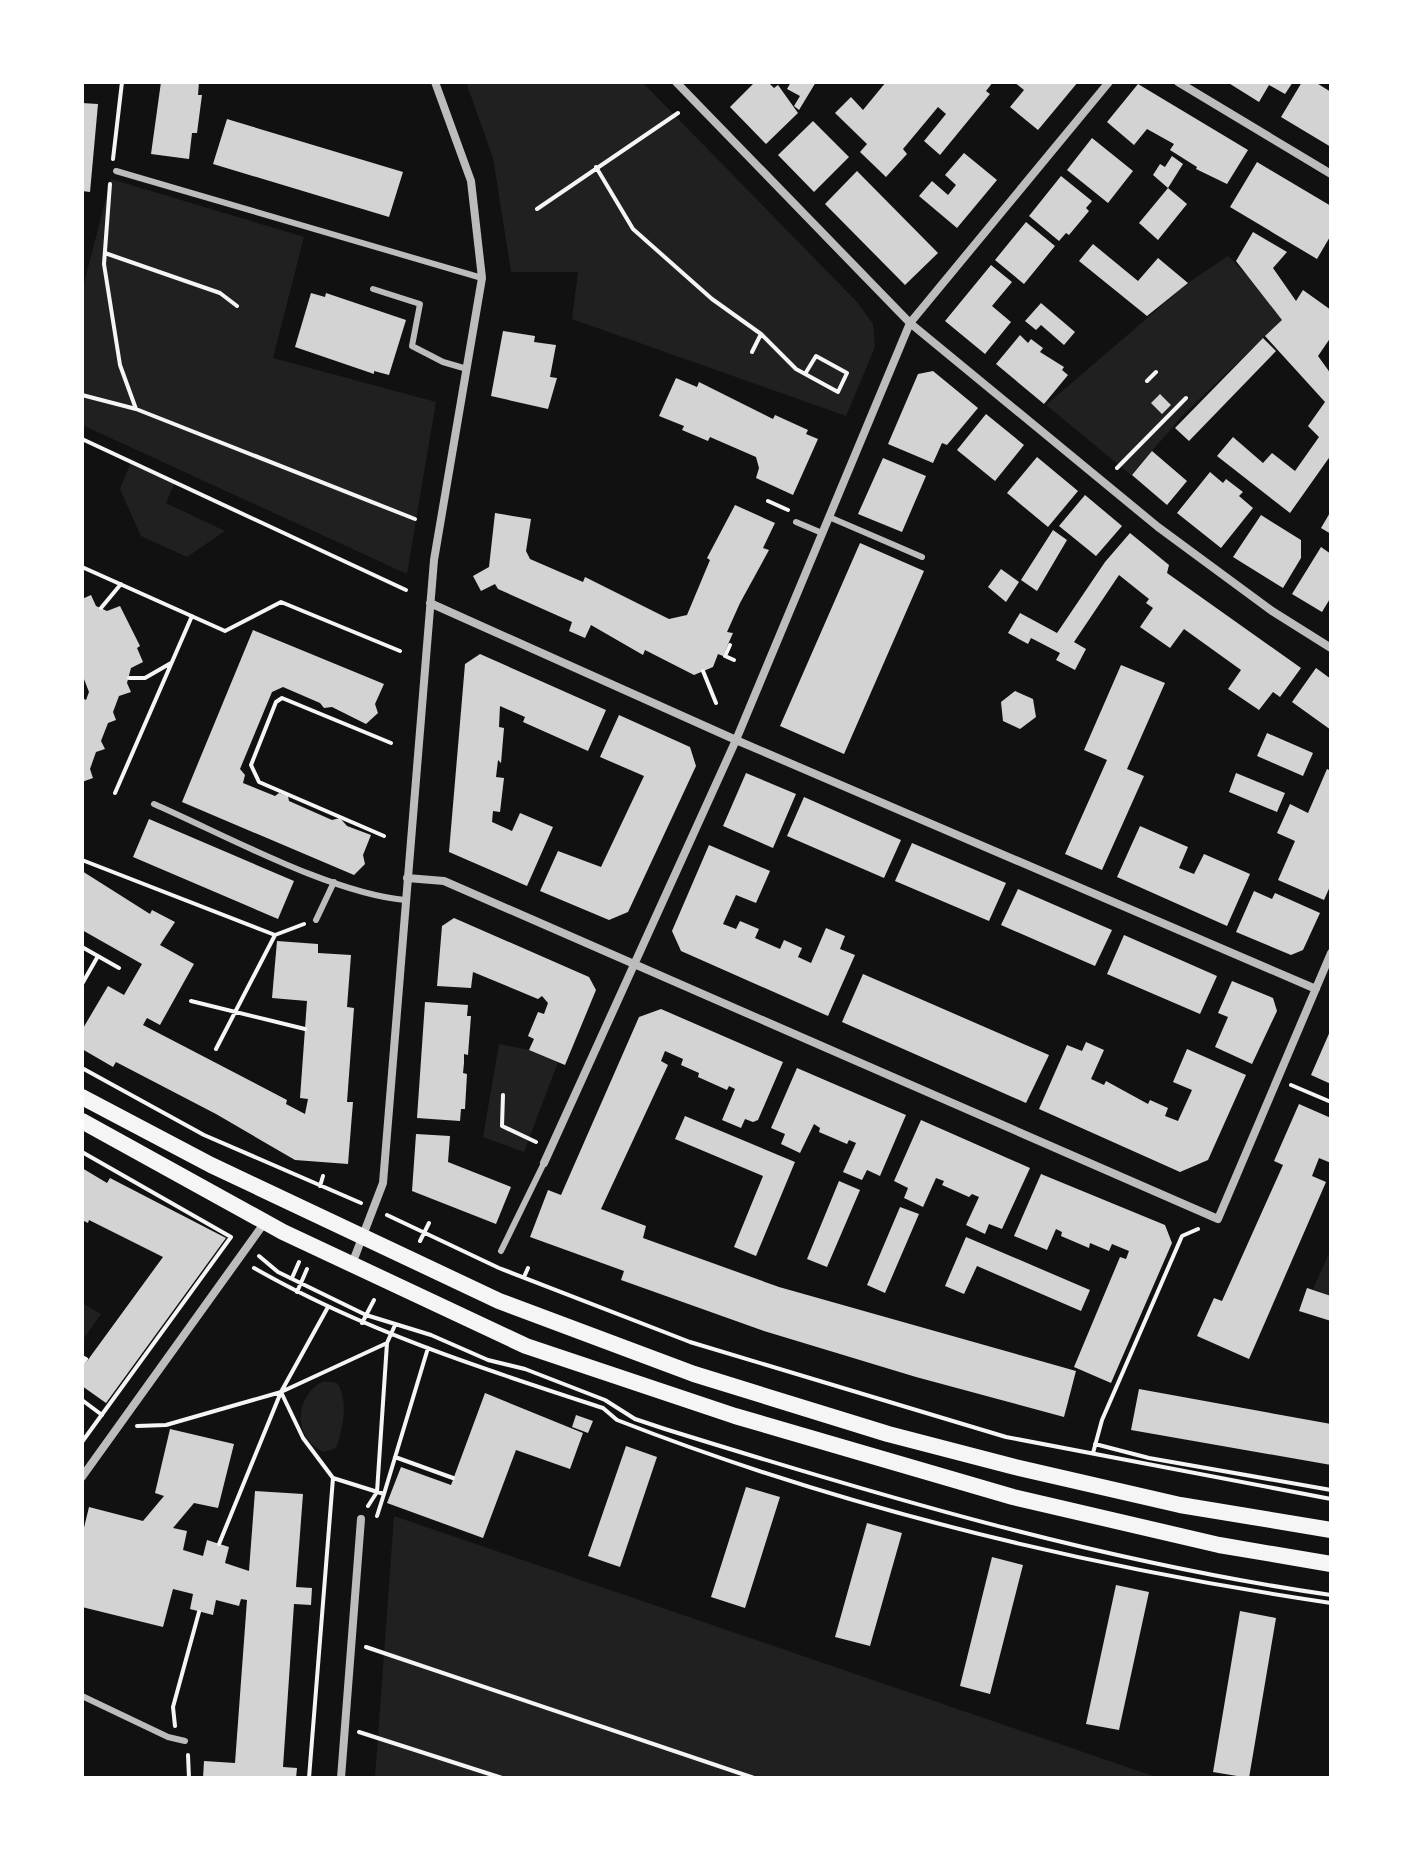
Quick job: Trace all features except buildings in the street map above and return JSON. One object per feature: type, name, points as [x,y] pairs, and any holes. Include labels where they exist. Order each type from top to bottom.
[{"type":"main road","points":[[82,1097],[183,1151],[524,1311],[758,1396],[1015,1467],[1180,1505],[1331,1530]]},
{"type":"main road","points":[[82,1121],[265,1222],[526,1346],[735,1416],[1013,1497],[1219,1545],[1331,1564]]},
{"type":"street","points":[[352,1265],[383,1183],[434,560],[482,278],[471,181],[435,82]]},
{"type":"street","points":[[676,82],[910,323],[1158,527],[1272,611],[1330,644]]},
{"type":"street","points":[[544,1163],[736,740],[910,323],[1109,82]]},
{"type":"street","points":[[1178,82],[1331,174]]},
{"type":"street","points":[[430,603],[736,740],[1316,989]]},
{"type":"street","points":[[407,878],[444,881],[1218,1219],[1331,953]]},
{"type":"street","points":[[84,1476],[265,1222]]},
{"type":"street","points":[[341,1778],[361,1519]]},
{"type":"lane","points":[[113,170],[482,278]]},
{"type":"lane","points":[[373,289],[420,304],[412,346],[467,369]]},
{"type":"lane","points":[[829,517],[922,557]]},
{"type":"lane","points":[[796,522],[822,533]]},
{"type":"lane","points":[[154,804],[334,882],[381,898],[405,900]]},
{"type":"lane","points":[[316,920],[334,882]]},
{"type":"lane","points":[[501,1251],[544,1163]]},
{"type":"lane","points":[[82,1696],[168,1737],[185,1741]]},
{"type":"path","points":[[122,82],[105,253],[120,365],[136,409]]},
{"type":"path","points":[[537,209],[678,113]]},
{"type":"path","points":[[596,167],[633,229],[712,299],[761,334],[805,374],[838,392],[847,373],[816,356],[805,374]]},
{"type":"path","points":[[105,253],[220,293],[237,306]]},
{"type":"path","points":[[752,352],[761,334]]},
{"type":"path","points":[[1147,381],[1156,372]]},
{"type":"path","points":[[82,395],[136,409],[415,519]]},
{"type":"path","points":[[1117,468],[1186,398]]},
{"type":"path","points":[[82,439],[406,590]]},
{"type":"path","points":[[768,501],[786,509]]},
{"type":"path","points":[[82,567],[225,631],[281,602],[400,651]]},
{"type":"path","points":[[101,608],[121,584]]},
{"type":"path","points":[[115,793],[192,616]]},
{"type":"path","points":[[734,660],[725,656],[729,644],[740,648]]},
{"type":"path","points":[[129,678],[145,678],[172,663]]},
{"type":"path","points":[[703,671],[716,703]]},
{"type":"path","points":[[384,836],[259,782],[251,765],[276,702],[282,698],[391,743]]},
{"type":"path","points":[[82,860],[275,935],[316,920]]},
{"type":"path","points":[[216,1049],[275,935]]},
{"type":"path","points":[[82,947],[119,968]]},
{"type":"path","points":[[82,984],[98,956]]},
{"type":"path","points":[[191,1001],[305,1029]]},
{"type":"path","points":[[82,1068],[204,1135],[253,1153],[511,1272],[690,1342],[1006,1437],[1330,1498]]},
{"type":"path","points":[[1292,1086],[1331,1102]]},
{"type":"path","points":[[503,1095],[502,1126],[534,1142]]},
{"type":"path","points":[[82,1152],[231,1237],[82,1442]]},
{"type":"path","points":[[320,1186],[323,1176]]},
{"type":"path","points":[[1093,1453],[1182,1236],[1218,1219]]},
{"type":"path","points":[[424,1233],[429,1223]]},
{"type":"path","points":[[249,1246],[278,1272],[366,1315],[431,1335],[488,1360],[525,1369],[605,1400],[635,1419],[908,1503],[1050,1542],[1331,1595]]},
{"type":"path","points":[[254,1268],[362,1324],[392,1332],[483,1370],[603,1408],[617,1420],[662,1438],[916,1516],[1095,1560],[1331,1603]]},
{"type":"path","points":[[524,1277],[528,1268]]},
{"type":"path","points":[[297,1292],[307,1269]]},
{"type":"path","points":[[274,1279],[278,1272]]},
{"type":"path","points":[[362,1324],[374,1300]]},
{"type":"path","points":[[219,1544],[281,1392],[328,1307]]},
{"type":"path","points":[[361,1519],[377,1492],[387,1343],[395,1325]]},
{"type":"path","points":[[145,1425],[166,1425],[281,1392],[387,1343]]},
{"type":"path","points":[[281,1392],[303,1438],[333,1478],[384,1494],[428,1348]]},
{"type":"path","points":[[82,1357],[86,1359],[82,1365]]},
{"type":"path","points":[[483,1370],[488,1360]]},
{"type":"path","points":[[82,1400],[102,1415]]},
{"type":"path","points":[[1095,1444],[1149,1458],[1330,1490],[1327,1508]]},
{"type":"path","points":[[395,1457],[453,1478]]},
{"type":"path","points":[[309,1778],[333,1478]]},
{"type":"path","points":[[189,1778],[190,1761],[185,1741],[175,1726],[173,1707],[199,1612]]},
{"type":"path","points":[[385,1653],[754,1778]]},
{"type":"path","points":[[379,1736],[502,1778]]},
{"type":"shaded area","points":[[466,82],[642,82],[857,302],[873,324],[875,347],[846,416],[572,319],[578,272],[511,272],[493,158]]},
{"type":"shaded area","points":[[111,179],[304,237],[273,358],[436,402],[407,574],[82,425],[82,291]]},
{"type":"shaded area","points":[[1228,256],[1261,290],[1282,320],[1184,414],[1131,475],[1046,405],[1188,283]]},
{"type":"shaded area","points":[[131,462],[175,482],[166,503],[225,531],[187,557],[141,536],[120,489]]},
{"type":"shaded area","points":[[499,1044],[529,1050],[558,1062],[524,1152],[483,1137]]},
{"type":"shaded area","points":[[1331,1249],[1331,1296],[1313,1289]]},
{"type":"shaded area","points":[[82,1303],[101,1314],[82,1341]]},
{"type":"shaded area","points":[[324,1381],[337,1383],[344,1406],[336,1448],[324,1452],[306,1437],[301,1416],[307,1396]]},
{"type":"shaded area","points":[[394,1516],[1159,1778],[375,1778]]}]
